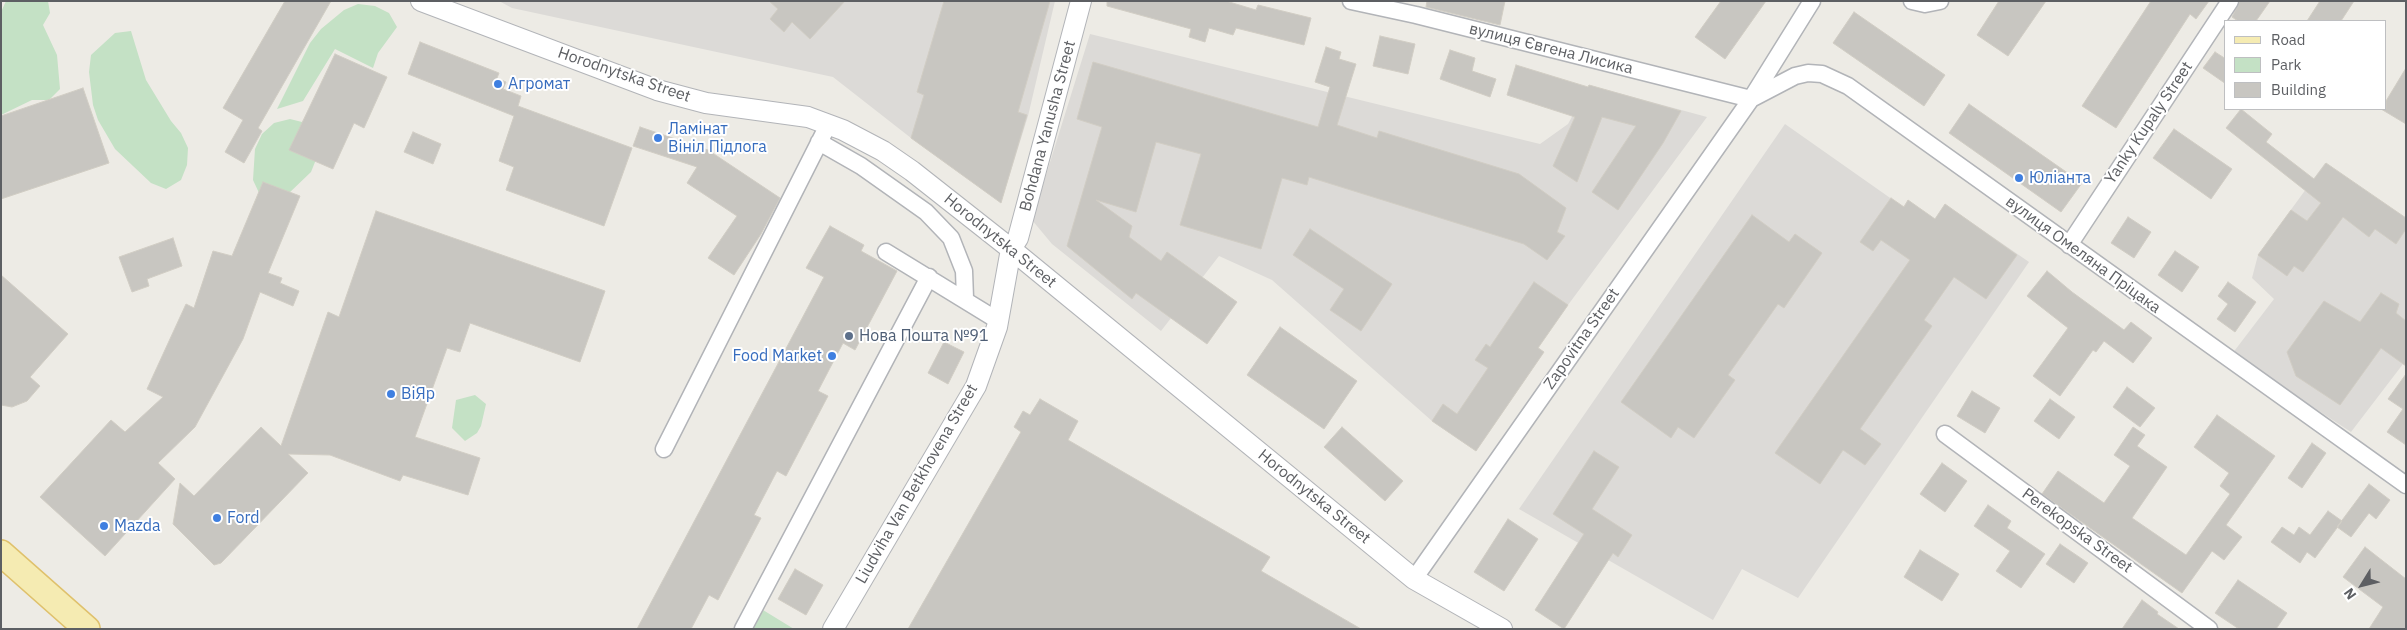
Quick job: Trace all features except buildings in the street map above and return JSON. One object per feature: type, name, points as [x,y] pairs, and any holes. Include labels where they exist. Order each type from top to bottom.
[{"type":"main road","points":[[1,553],[87,629]]},
{"type":"street","name":"Horodnytska Street","points":[[421,1],[657,90],[706,103],[808,117],[883,151],[912,171],[1011,248],[1414,578],[1502,629]]},
{"type":"street","name":"Bohdana Yanusha Street","points":[[1011,248],[1018,238],[1081,1]]},
{"type":"street","name":"вулиця Євгена Лисика","points":[[1351,1],[1416,15],[1751,99]]},
{"type":"street","name":"Zapovitna Street","points":[[1414,578],[1751,99],[1812,1]]},
{"type":"street","points":[[1912,1],[1925,4],[1940,1]]},
{"type":"street","name":"Yanky Kupaly Street","points":[[2069,245],[2230,1]]},
{"type":"street","name":"вулиця Омеляна Пріцака","points":[[1751,99],[1795,76],[1808,73],[1822,74],[1848,86],[2406,485]]},
{"type":"street","points":[[664,449],[828,125]]},
{"type":"street","points":[[819,142],[861,166],[926,212],[951,238],[964,271],[965,298]]},
{"type":"street","name":"Liudviha Van Betkhovena Street","points":[[833,629],[976,386],[997,320],[1011,248]]},
{"type":"street","points":[[886,252],[965,298],[997,320]]},
{"type":"street","points":[[743,629],[929,277]]},
{"type":"street","name":"Perekopska Street","points":[[1945,434],[2209,629]]},
{"type":"shaded area","points":[[499,1],[1055,1],[1028,116],[1001,203],[911,138],[833,77],[512,8]]},
{"type":"shaded area","points":[[1090,34],[1540,144],[1568,124],[1589,85],[1707,117],[1538,347],[1544,352],[1476,451],[1432,421],[1272,280],[1219,256],[1161,331],[1052,244],[1032,220]]},
{"type":"shaded area","points":[[1785,124],[1903,207],[1908,200],[1935,219],[1945,204],[2029,262],[1798,598],[1742,569],[1713,620],[1519,509]]},
{"type":"shaded area","points":[[2325,163],[2406,218],[2406,366],[2403,364],[2351,432],[2232,354],[2274,299],[2252,278],[2258,255]]},
{"type":"green space","points":[[6,1],[48,1],[50,13],[43,25],[57,55],[60,89],[49,100],[32,100],[1,115],[1,12]]},
{"type":"green space","points":[[358,4],[375,6],[389,13],[397,27],[378,53],[373,68],[335,49],[303,101],[277,109],[310,43],[321,29],[344,10]]},
{"type":"green space","points":[[131,31],[146,80],[171,121],[181,133],[188,148],[187,165],[181,180],[166,189],[151,183],[115,149],[98,120],[93,105],[89,72],[91,55],[115,33]]},
{"type":"green space","points":[[290,119],[306,123],[317,157],[311,172],[287,195],[260,195],[253,180],[255,149],[262,134],[274,123]]},
{"type":"green space","points":[[475,395],[486,404],[481,426],[477,433],[465,441],[452,428],[456,400]]},
{"type":"green space","points":[[763,610],[794,629],[753,629]]},
{"type":"place","name":"Агромат","points":[[498,84]]},
{"type":"place","name":"Ламінат Вініл Підлога","points":[[658,138]]},
{"type":"place","name":"Юліанта","points":[[2019,178]]},
{"type":"place","name":"Нова Пошта №91","points":[[849,336]]},
{"type":"place","name":"Food Market","points":[[832,356]]},
{"type":"place","name":"ВіЯр","points":[[391,394]]},
{"type":"place","name":"Ford","points":[[217,518]]},
{"type":"place","name":"Mazda","points":[[104,526]]}]
